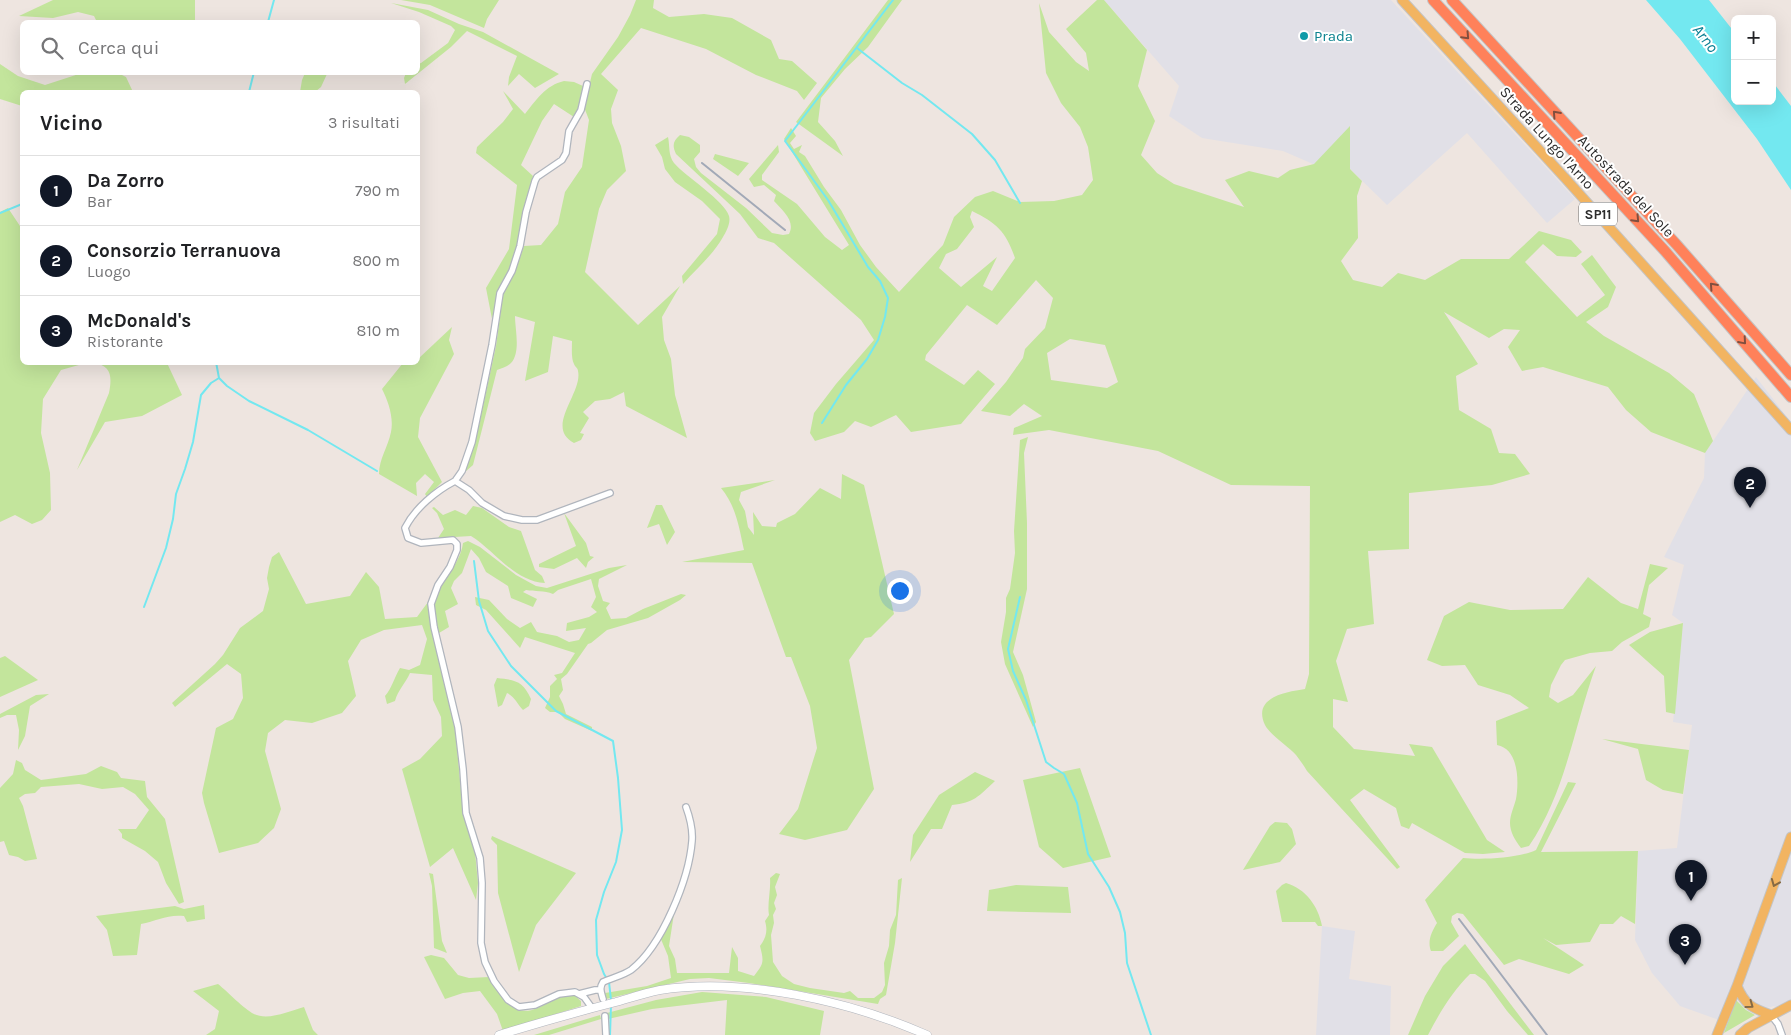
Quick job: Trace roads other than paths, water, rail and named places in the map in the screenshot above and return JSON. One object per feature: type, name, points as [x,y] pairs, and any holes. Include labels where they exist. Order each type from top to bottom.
[{"type":"highway","name":"Autostrada del Sole","points":[[1433,0],[1665,251],[1791,396]]},
{"type":"highway","name":"Autostrada del Sole","points":[[1452,0],[1676,244],[1791,375]]},
{"type":"main road","name":"Strada Lungo l'Arno","points":[[1402,0],[1791,430]]},
{"type":"main road","points":[[1717,1035],[1791,838]]},
{"type":"main road","points":[[499,1035],[658,991],[712,986],[750,988],[797,996],[862,1012],[927,1035]]},
{"type":"main road","points":[[1737,986],[1743,999],[1752,1008],[1771,1015]]},
{"type":"main road","points":[[1740,1035],[1748,1028],[1791,1004]]},
{"type":"street","points":[[586,84],[581,110],[569,131],[566,153],[562,160],[537,177],[535,181],[526,212],[520,246],[512,271],[500,293],[492,345],[472,442],[462,471],[455,481],[435,494],[409,520],[405,528],[408,538],[421,543],[453,540],[457,544],[457,550],[450,567],[438,584],[431,604],[434,628],[458,727],[466,813],[480,858],[482,883],[481,935],[485,962],[494,981],[508,1000],[519,1007],[535,1005],[559,994],[574,992],[579,994],[592,1008]]},
{"type":"street","points":[[455,481],[490,508],[504,516],[522,520],[537,520],[610,492]]},
{"type":"street","points":[[604,999],[600,986],[603,982],[630,971],[643,959],[656,940],[681,889],[692,840],[691,821],[686,807]]},
{"type":"street","points":[[579,994],[600,990]]},
{"type":"street","points":[[1771,1015],[1778,1024],[1782,1035]]},
{"type":"street","points":[[605,1016],[606,1035]]},
{"type":"water","name":"Arno","points":[[1646,0],[1709,0],[1731,28],[1731,105],[1776,105],[1776,86],[1791,106],[1791,190],[1757,139],[1680,39]]},
{"type":"waterway","points":[[269,20],[274,0]]},
{"type":"waterway","points":[[822,423],[846,385],[867,359],[878,340],[888,298],[880,281],[868,267],[828,200],[785,141],[893,0]]},
{"type":"waterway","points":[[857,48],[972,134],[995,160],[1020,203]]},
{"type":"waterway","points":[[250,90],[253,75]]},
{"type":"waterway","points":[[0,213],[20,205]]},
{"type":"waterway","points":[[217,365],[219,378],[249,401],[308,430],[377,471]]},
{"type":"waterway","points":[[144,607],[166,548],[173,519],[176,494],[193,442],[201,395],[211,383],[219,378]]},
{"type":"waterway","points":[[474,561],[479,601],[488,631],[511,666],[556,711],[613,741],[622,830],[616,862],[604,892],[596,920],[597,955],[609,982],[611,1000]]},
{"type":"waterway","points":[[1020,597],[1008,649],[1013,671],[1026,700],[1046,762],[1064,774],[1077,803],[1088,854],[1109,887],[1120,912],[1125,933],[1127,963],[1151,1035]]},
{"type":"waterway","points":[[610,1035],[611,1005]]},
{"type":"railway","points":[[702,163],[785,230]]},
{"type":"railway","points":[[1459,919],[1547,1035]]},
{"type":"place","name":"Prada","points":[[1304,36]]},
{"type":"place","name":"Consorzio Terranuova","points":[[1750,508]]},
{"type":"place","name":"Da Zorro","points":[[1691,901]]},
{"type":"place","name":"McDonald's","points":[[1685,965]]}]
